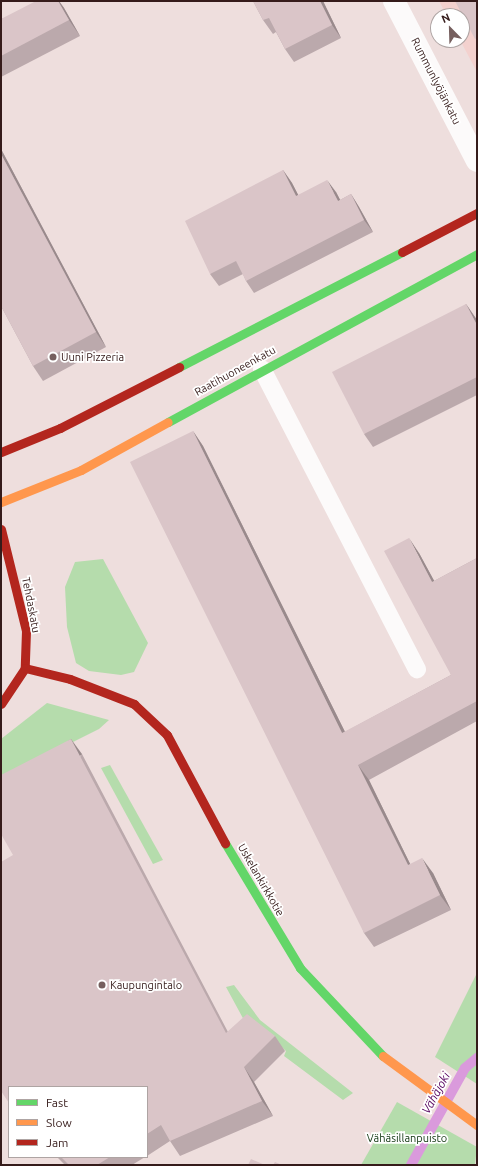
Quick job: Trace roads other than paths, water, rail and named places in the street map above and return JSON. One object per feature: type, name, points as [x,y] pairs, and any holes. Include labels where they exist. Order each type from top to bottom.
[{"type":"main road","points":[[1,452],[60,428],[477,212]]},
{"type":"main road","name":"Raatihuoneenkatu","points":[[1,502],[81,470],[262,369],[477,254]]},
{"type":"main road","name":"Tehdaskatu","points":[[1,529],[26,631],[25,668]]},
{"type":"main road","points":[[1,704],[25,668]]},
{"type":"main road","name":"Uskelankirkkotie","points":[[25,668],[70,679],[134,704],[167,735],[249,886],[300,968],[372,1048],[420,1085],[477,1125]]},
{"type":"street","name":"Rummunlyöjänkatu","points":[[394,1],[477,161]]},
{"type":"lane","points":[[262,369],[417,669]]},
{"type":"waterway","name":"Vähäjoki","points":[[411,1165],[465,1068],[477,1058]]},
{"type":"place","name":"Uuni Pizzeria","points":[[53,357]]},
{"type":"place","name":"Kaupungintalo","points":[[102,985]]},
{"type":"park label","name":"Vähäsillanpuisto","points":[[407,1138]]}]
